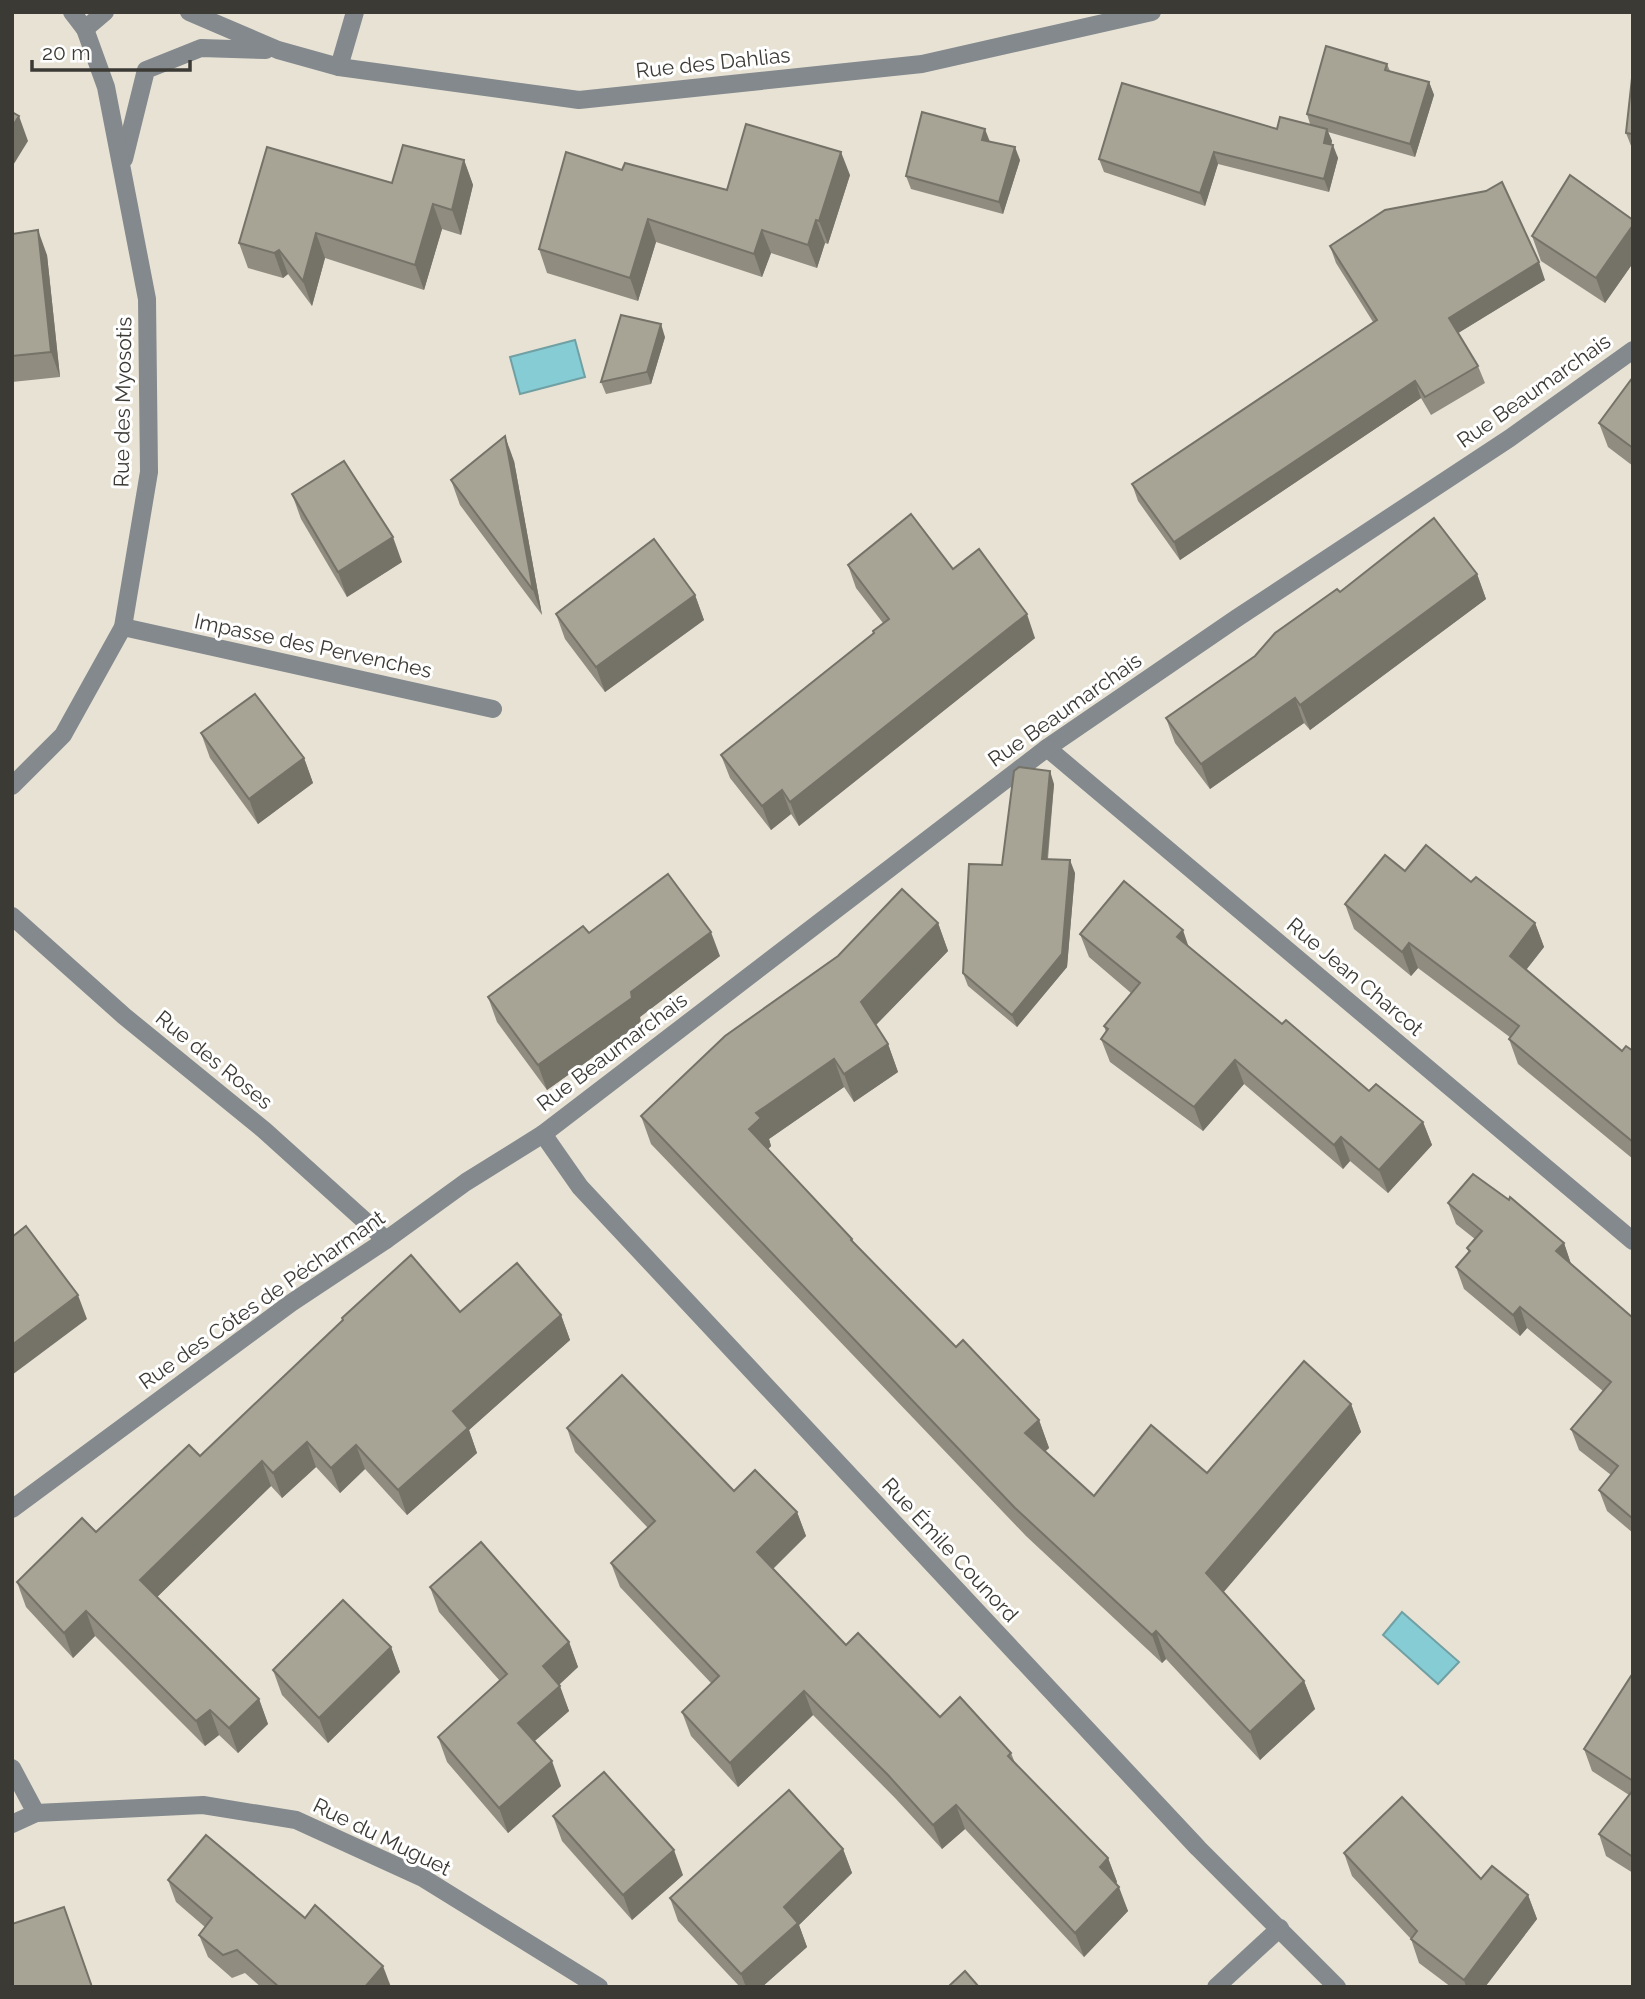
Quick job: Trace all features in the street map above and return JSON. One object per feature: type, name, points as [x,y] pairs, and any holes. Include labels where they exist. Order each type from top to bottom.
[{"type":"street","points":[[72,12],[85,29],[105,12]]},
{"type":"street","name":"Rue des Dahlias","points":[[189,12],[278,50],[339,67],[579,100],[922,64],[1152,12]]},
{"type":"street","points":[[339,67],[355,12]]},
{"type":"street","name":"Rue des Myosotis","points":[[12,786],[63,735],[123,627],[149,472],[147,299],[106,87],[85,29]]},
{"type":"street","name":"Rue des Dahlias","points":[[122,166],[146,70],[201,48],[278,50]]},
{"type":"street","name":"Rue Beaumarchais","points":[[543,1134],[1047,748],[1237,618],[1510,438],[1633,350]]},
{"type":"street","name":"Impasse des Pervenches","points":[[123,627],[493,709]]},
{"type":"street","name":"Rue Jean Charcot","points":[[1047,748],[1633,1241]]},
{"type":"street","name":"Rue des Roses","points":[[12,916],[124,1016],[264,1130],[386,1240]]},
{"type":"street","name":"Rue des Côtes de Pécharmant","points":[[12,1509],[291,1303],[386,1240],[466,1182],[543,1134]]},
{"type":"street","name":"Rue Émile Counord","points":[[543,1134],[580,1187],[1188,1838],[1337,1987]]},
{"type":"street","points":[[12,1768],[36,1812]]},
{"type":"street","name":"Rue du Muguet","points":[[12,1824],[36,1812],[203,1805],[296,1820],[423,1878],[599,1987]]},
{"type":"street","points":[[1216,1987],[1280,1928]]},
{"type":"water","points":[[575,340],[585,377],[520,394],[510,357]]},
{"type":"water","points":[[1402,1612],[1459,1662],[1438,1684],[1383,1635]]},
{"type":"building","points":[[1326,46],[1387,64],[1385,70],[1429,82],[1410,144],[1307,114]]},
{"type":"building","points":[[1633,78],[1633,134],[1626,133]]},
{"type":"building","points":[[1122,83],[1277,129],[1280,117],[1327,129],[1324,143],[1333,145],[1324,179],[1214,152],[1200,193],[1099,159]]},
{"type":"building","points":[[12,112],[19,116],[12,127]]},
{"type":"building","points":[[922,112],[985,129],[982,140],[1015,147],[999,202],[906,176]]},
{"type":"building","points":[[746,124],[841,152],[819,221],[816,220],[808,245],[762,230],[754,254],[648,219],[630,278],[539,249],[566,152],[622,170],[625,163],[727,190]]},
{"type":"building","points":[[403,145],[464,160],[452,210],[433,204],[415,265],[316,233],[303,281],[279,250],[274,253],[239,243],[267,147],[392,183]]},
{"type":"building","points":[[1570,175],[1633,220],[1633,225],[1596,278],[1532,236]]},
{"type":"building","points":[[1502,182],[1539,262],[1449,318],[1478,366],[1425,397],[1415,381],[1174,542],[1132,484],[1377,320],[1330,246],[1385,210],[1486,191]]},
{"type":"building","points":[[38,230],[51,352],[12,356],[12,234]]},
{"type":"building","points":[[621,315],[661,324],[647,372],[601,382]]},
{"type":"building","points":[[1633,377],[1633,448],[1599,423]]},
{"type":"building","points":[[505,436],[533,590],[451,480]]},
{"type":"building","points":[[344,461],[393,537],[338,572],[292,494]]},
{"type":"building","points":[[911,514],[953,569],[979,549],[1027,614],[790,802],[782,790],[762,806],[721,755],[889,619],[848,565]]},
{"type":"building","points":[[1434,518],[1477,574],[1300,705],[1295,698],[1201,764],[1166,718],[1255,656],[1275,633],[1337,589],[1340,592]]},
{"type":"building","points":[[654,539],[695,595],[596,667],[556,614]]},
{"type":"building","points":[[255,694],[304,758],[249,799],[201,733]]},
{"type":"building","points":[[1019,767],[1050,771],[1042,859],[1070,860],[1062,954],[1012,1015],[963,973],[969,864],[1002,865],[1014,771]]},
{"type":"building","points":[[1426,845],[1471,882],[1476,877],[1535,923],[1510,956],[1622,1051],[1626,1046],[1633,1051],[1633,1142],[1509,1039],[1519,1026],[1409,943],[1402,952],[1345,904],[1385,855],[1405,871]]},
{"type":"building","points":[[668,874],[711,932],[631,992],[632,998],[538,1065],[488,997],[583,926],[589,933]]},
{"type":"building","points":[[1124,881],[1183,930],[1177,937],[1282,1024],[1286,1020],[1369,1091],[1376,1084],[1423,1122],[1379,1170],[1341,1137],[1334,1145],[1235,1060],[1194,1107],[1101,1039],[1108,1029],[1104,1026],[1140,983],[1080,934]]},
{"type":"building","points":[[902,889],[938,923],[861,1002],[888,1044],[844,1074],[834,1059],[756,1113],[761,1118],[749,1129],[851,1240],[956,1347],[963,1340],[1039,1420],[1025,1433],[1094,1496],[1151,1425],[1207,1473],[1304,1361],[1351,1404],[1206,1573],[1304,1681],[1250,1732],[1156,1631],[1152,1635],[1015,1508],[641,1116],[725,1036],[838,956]]},
{"type":"building","points":[[1473,1174],[1509,1200],[1510,1197],[1564,1243],[1556,1251],[1633,1318],[1632,1518],[1599,1490],[1618,1466],[1571,1429],[1611,1382],[1520,1307],[1513,1315],[1456,1267],[1470,1251],[1467,1248],[1482,1231],[1448,1203]]},
{"type":"building","points":[[26,1226],[78,1295],[12,1345],[12,1237]]},
{"type":"building","points":[[411,1255],[460,1312],[517,1263],[561,1315],[453,1411],[468,1428],[398,1490],[356,1445],[331,1468],[307,1442],[273,1473],[262,1461],[140,1580],[259,1699],[229,1728],[210,1710],[196,1721],[86,1611],[64,1633],[17,1582],[82,1518],[96,1532],[189,1445],[200,1456]]},
{"type":"building","points":[[622,1375],[734,1491],[755,1470],[797,1512],[757,1552],[846,1645],[858,1633],[940,1717],[960,1697],[1011,1753],[1008,1756],[1108,1858],[1100,1867],[1119,1887],[1075,1933],[956,1805],[933,1825],[888,1775],[804,1691],[730,1763],[682,1712],[719,1676],[611,1563],[655,1521],[567,1428]]},
{"type":"building","points":[[481,1542],[569,1642],[543,1666],[560,1686],[518,1723],[552,1761],[499,1808],[438,1737],[507,1674],[430,1587]]},
{"type":"building","points":[[343,1600],[391,1647],[319,1718],[273,1670]]},
{"type":"building","points":[[1633,1673],[1633,1781],[1584,1749]]},
{"type":"building","points":[[604,1772],[674,1850],[623,1895],[553,1816]]},
{"type":"building","points":[[789,1790],[843,1849],[784,1907],[798,1923],[741,1974],[670,1898]]},
{"type":"building","points":[[1633,1790],[1633,1857],[1599,1834]]},
{"type":"building","points":[[1402,1797],[1481,1879],[1492,1866],[1528,1895],[1464,1980],[1411,1939],[1417,1931],[1344,1853]]},
{"type":"building","points":[[206,1835],[305,1918],[315,1905],[383,1966],[365,1987],[279,1987],[237,1950],[223,1955],[199,1935],[212,1918],[168,1880]]},
{"type":"building","points":[[64,1907],[92,1987],[12,1987],[12,1924]]},
{"type":"building","points":[[965,1971],[979,1987],[948,1987]]}]
